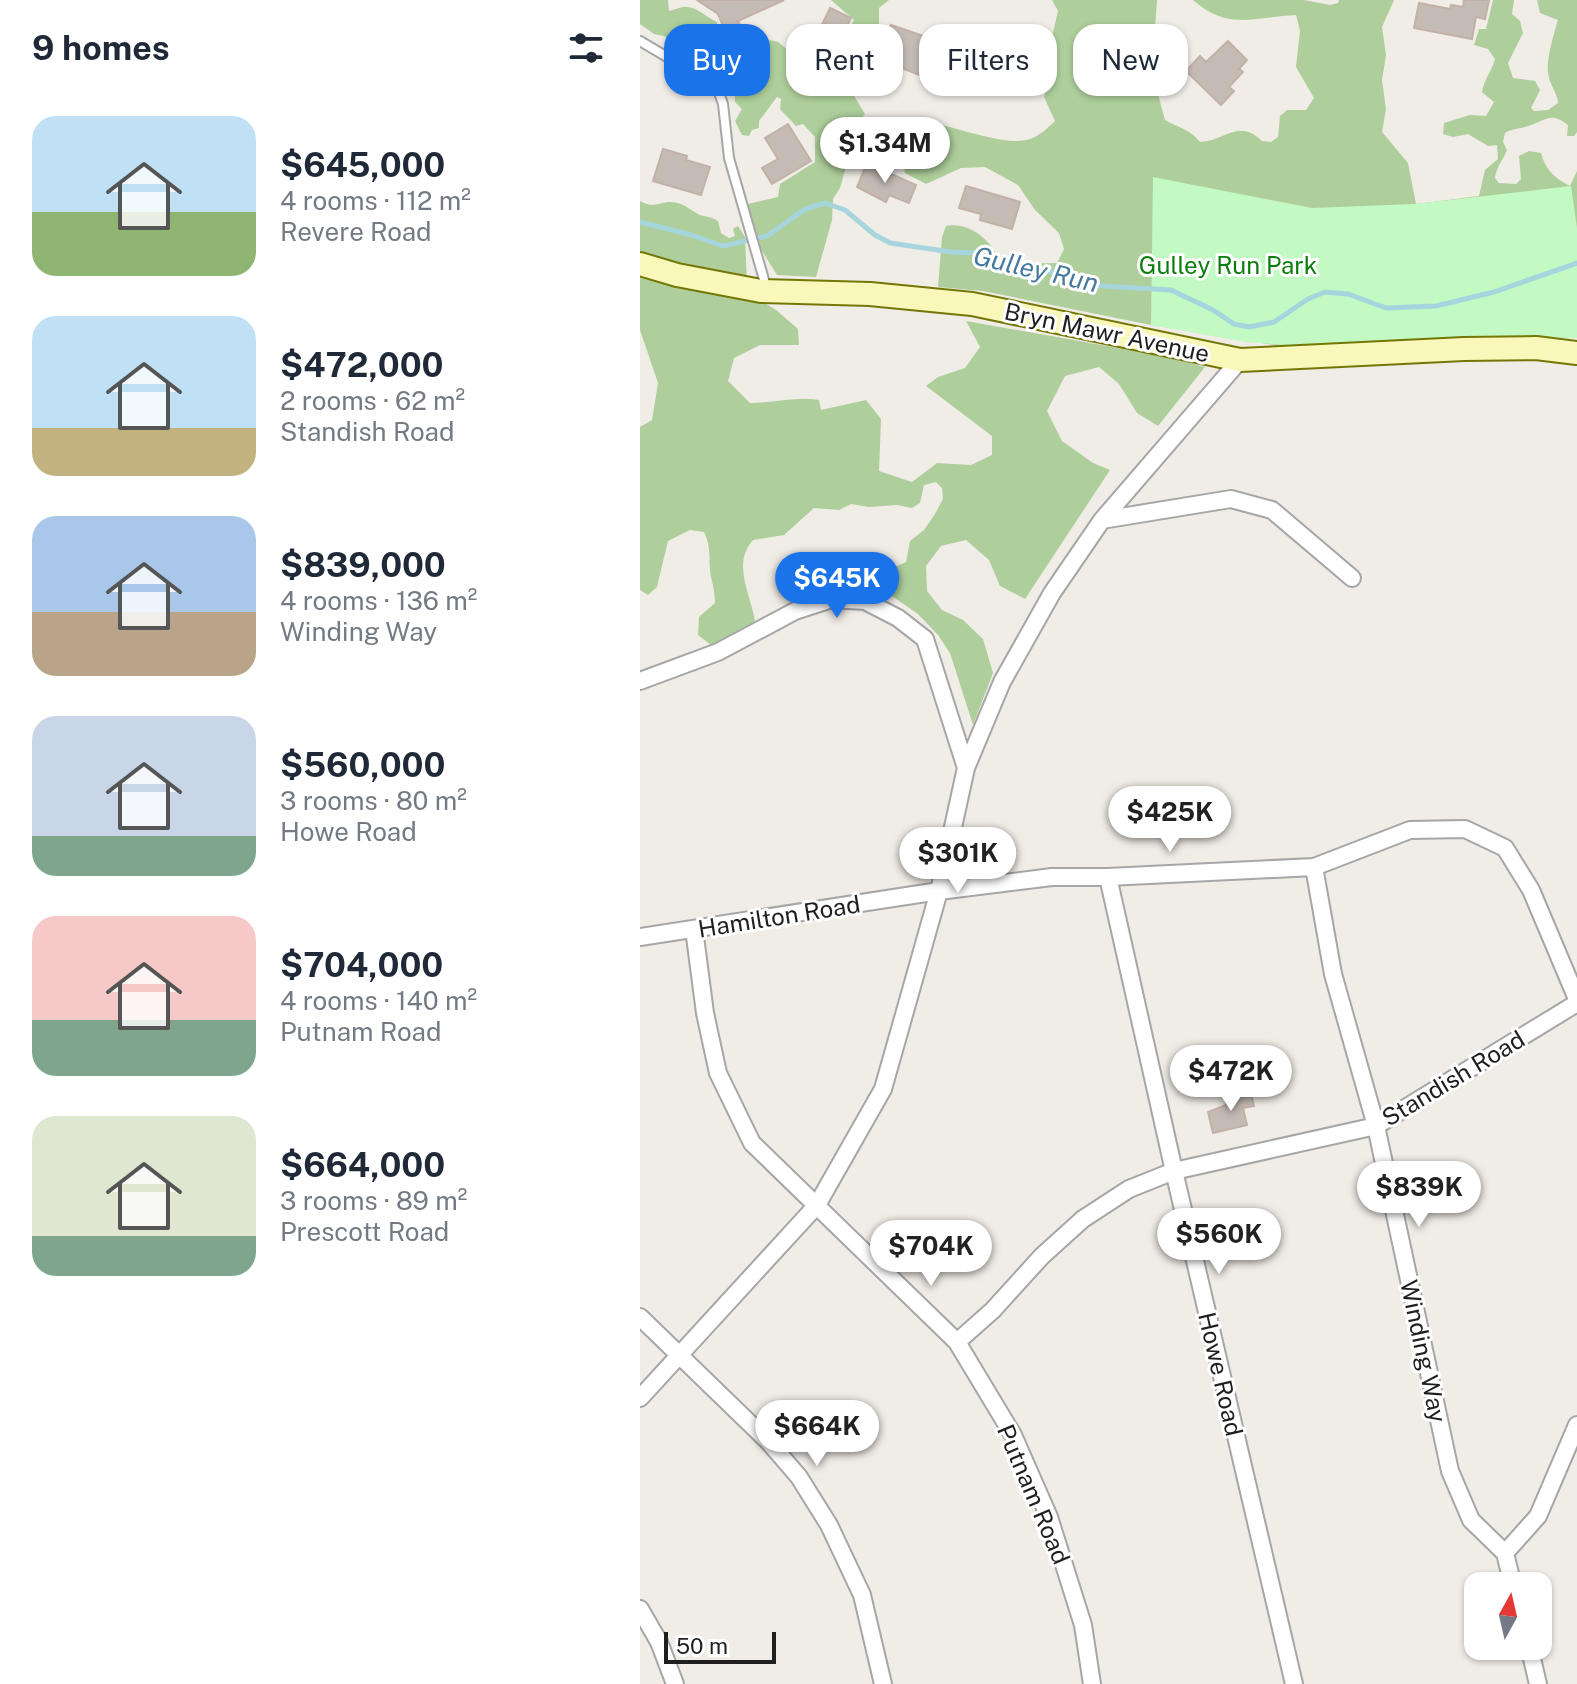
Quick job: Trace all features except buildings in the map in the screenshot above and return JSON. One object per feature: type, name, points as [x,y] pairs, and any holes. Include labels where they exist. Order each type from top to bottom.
[{"type":"street","name":"Bryn Mawr Avenue","points":[[640,264],[677,275],[767,291],[870,294],[972,304],[1240,360],[1464,349],[1536,348],[1577,353]]},
{"type":"street","points":[[640,1398],[817,1205],[883,1089],[939,891],[966,768],[1002,682],[1052,593],[1102,520],[1240,360]]},
{"type":"street","points":[[1102,520],[1231,499],[1272,510],[1352,578]]},
{"type":"street","points":[[640,681],[718,652],[795,611],[832,599],[865,601],[898,618],[925,639],[966,768]]},
{"type":"street","name":"Hamilton Road","points":[[640,937],[939,891],[1052,877],[1314,867],[1410,830],[1465,829],[1505,848],[1531,890],[1577,1001]]},
{"type":"street","name":"Winding Way","points":[[1314,867],[1333,974],[1376,1126],[1450,1471],[1471,1520],[1505,1553]]},
{"type":"street","name":"Howe Road","points":[[1108,877],[1294,1684]]},
{"type":"street","name":"Putnam Road","points":[[694,929],[705,1013],[718,1073],[752,1143],[957,1342],[1013,1435],[1049,1517],[1083,1625],[1092,1684]]},
{"type":"street","name":"Standish Road","points":[[957,1342],[1083,1219],[1129,1189],[1174,1171],[1376,1126],[1577,1001]]},
{"type":"street","points":[[640,1317],[799,1477],[829,1525],[862,1595],[883,1684]]},
{"type":"street","points":[[1510,1572],[1505,1553],[1538,1516],[1577,1425]]},
{"type":"street","points":[[640,1609],[659,1642],[675,1684]]},
{"type":"street","points":[[1532,1660],[1538,1684]]},
{"type":"lane","points":[[640,41],[718,90],[723,104],[729,158],[767,291]]},
{"type":"green space","points":[[640,0],[668,0],[669,11],[687,7],[717,22],[664,24],[664,36],[654,34],[640,24]]},
{"type":"green space","points":[[831,0],[889,0],[879,8],[879,24],[852,24],[854,20]]},
{"type":"green space","points":[[1052,0],[1157,0],[1155,24],[1073,24],[1073,96],[1158,96],[1165,120],[1188,131],[1200,142],[1246,131],[1262,141],[1271,142],[1278,137],[1280,116],[1287,110],[1306,110],[1314,98],[1296,67],[1300,31],[1296,15],[1230,19],[1206,10],[1193,0],[1304,0],[1330,5],[1339,0],[1394,0],[1382,27],[1386,55],[1382,80],[1386,109],[1382,132],[1408,163],[1416,204],[1479,196],[1485,170],[1498,159],[1497,145],[1488,146],[1468,134],[1453,137],[1443,134],[1444,123],[1470,115],[1486,116],[1494,102],[1482,92],[1495,59],[1488,49],[1474,45],[1479,29],[1486,29],[1493,0],[1514,0],[1512,14],[1520,21],[1523,33],[1508,63],[1513,78],[1535,81],[1540,90],[1531,108],[1534,111],[1548,110],[1558,103],[1548,67],[1558,20],[1540,13],[1537,0],[1577,0],[1577,132],[1574,136],[1567,136],[1568,125],[1553,118],[1505,133],[1503,142],[1507,150],[1495,178],[1499,183],[1516,184],[1521,179],[1519,156],[1529,151],[1541,153],[1552,173],[1570,186],[1577,171],[1577,338],[1463,336],[1363,346],[1280,346],[1151,325],[983,291],[938,287],[942,237],[946,226],[973,230],[993,248],[1001,264],[1057,263],[1064,249],[1059,233],[1035,210],[1018,185],[985,167],[961,168],[926,184],[905,173],[901,152],[877,147],[867,136],[883,124],[902,120],[923,121],[1012,141],[1037,136],[1055,121],[1044,97],[1057,96],[1055,24],[1058,11]]},
{"type":"green space","points":[[770,40],[786,49],[786,96],[854,96],[865,114],[859,121],[840,188],[833,199],[832,220],[816,277],[777,275],[759,246],[748,204],[778,197],[780,184],[815,162],[815,137],[803,124],[796,126],[780,109],[781,99],[777,97],[759,121],[759,128],[752,130],[749,136],[742,135],[735,121],[742,109],[735,102],[735,96],[770,96]]},
{"type":"green space","name":"Gulley Run Park","points":[[1153,177],[1312,208],[1415,204],[1571,186],[1577,228],[1577,338],[1463,336],[1363,346],[1308,347],[1246,342],[1151,325]]},
{"type":"green space","points":[[640,201],[653,205],[679,203],[718,221],[721,233],[729,238],[735,236],[733,229],[738,226],[745,237],[747,284],[640,254]]},
{"type":"green space","points":[[640,271],[763,302],[776,310],[798,329],[799,345],[760,345],[734,358],[728,381],[750,403],[810,399],[819,400],[821,410],[866,400],[881,419],[879,471],[912,482],[937,463],[971,465],[992,455],[992,436],[926,386],[938,377],[965,368],[980,347],[966,321],[1169,357],[1205,367],[1158,426],[1137,413],[1119,384],[1099,367],[1065,376],[1047,411],[1062,441],[1093,463],[1110,470],[1025,599],[1000,586],[989,560],[966,540],[941,546],[926,566],[927,591],[942,610],[963,620],[983,639],[993,673],[973,725],[950,653],[918,614],[889,594],[884,578],[895,567],[906,562],[910,541],[924,530],[935,514],[943,499],[942,488],[936,482],[924,485],[920,503],[912,508],[851,504],[839,510],[814,508],[784,535],[753,540],[747,549],[743,569],[755,621],[711,645],[698,635],[699,617],[715,603],[704,532],[690,530],[668,541],[657,587],[648,595],[640,590],[640,427],[652,420],[658,383],[640,330]]},
{"type":"waterway","name":"Gulley Run","points":[[640,222],[723,246],[767,236],[805,209],[825,203],[845,210],[875,235],[890,243],[982,253],[1102,286],[1171,290],[1234,324],[1249,327],[1274,322],[1308,299],[1325,292],[1348,294],[1386,308],[1436,306],[1494,292],[1577,263]]}]
